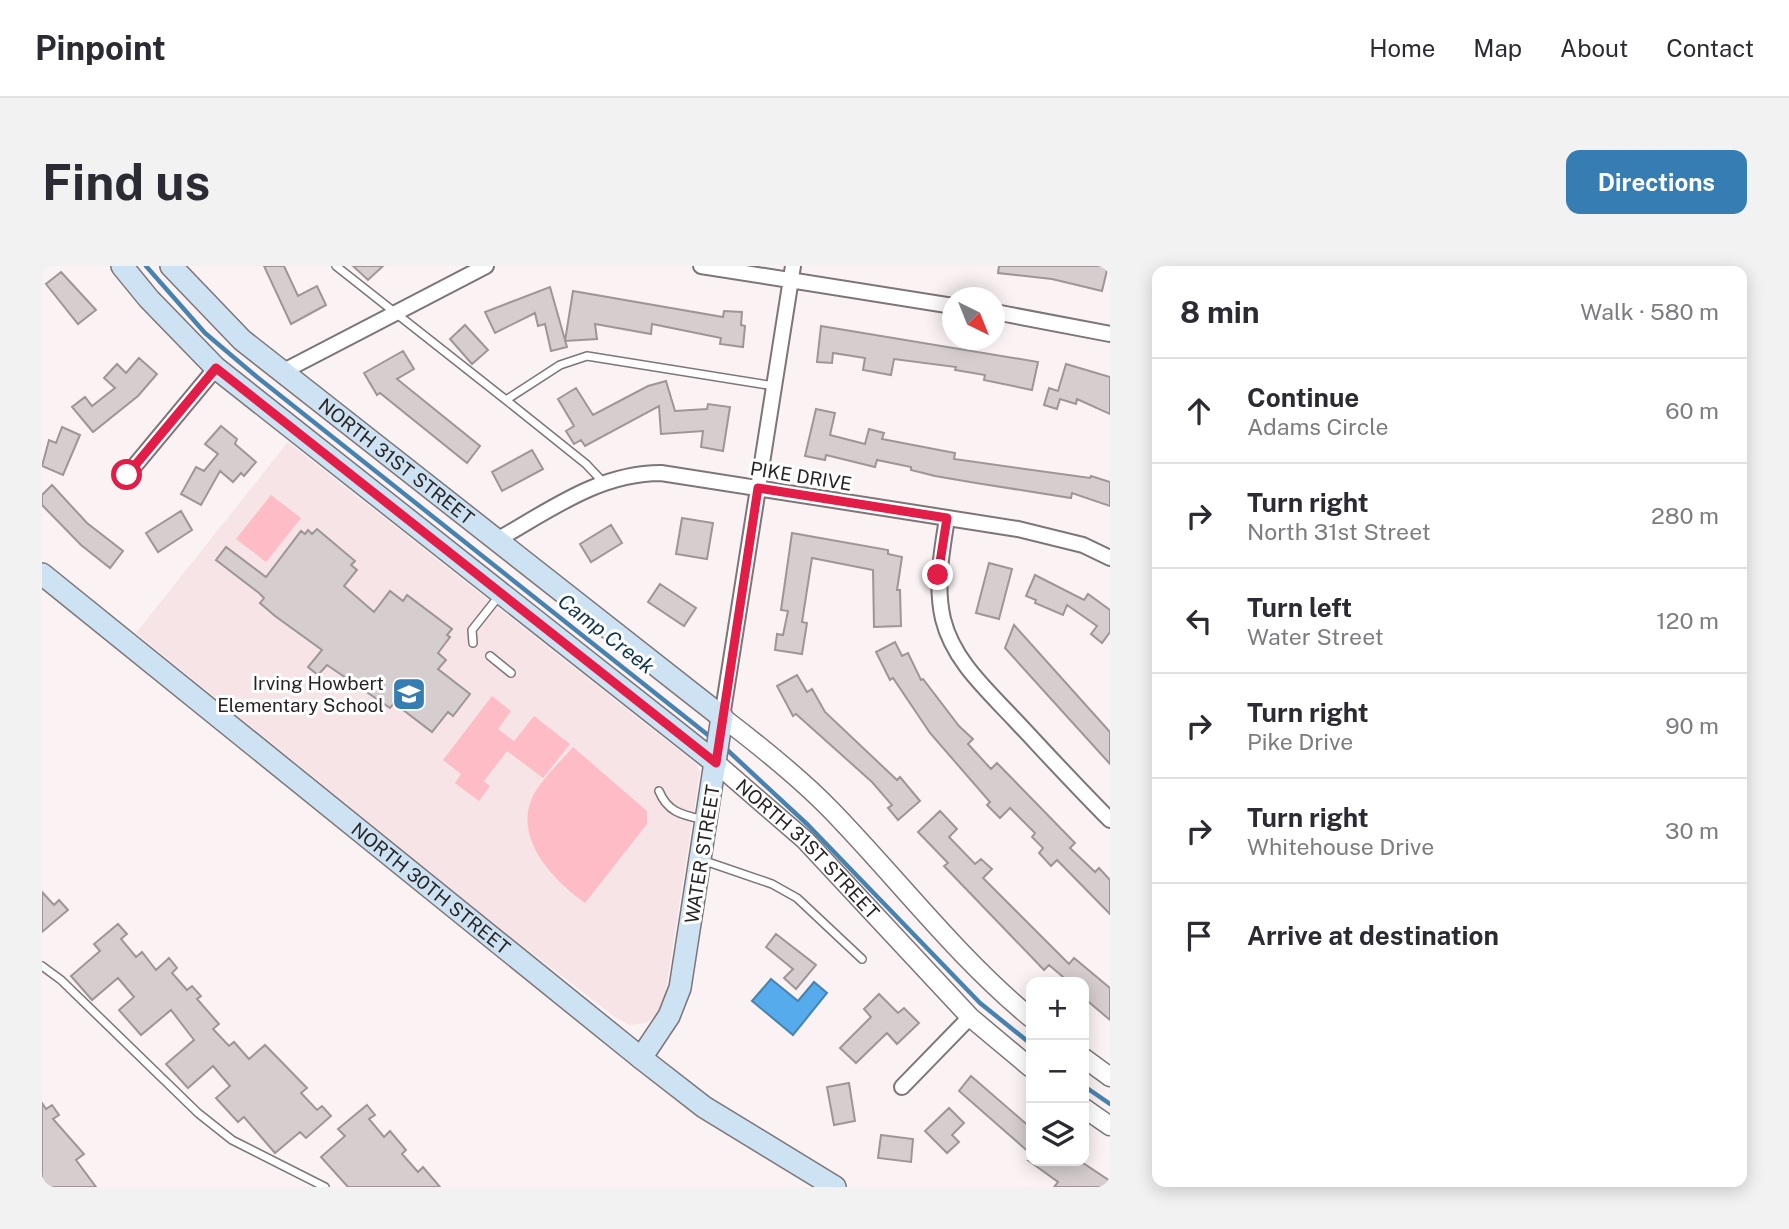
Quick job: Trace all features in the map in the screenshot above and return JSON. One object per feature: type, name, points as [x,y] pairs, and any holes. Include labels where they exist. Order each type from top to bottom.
[{"type":"main road","name":"NORTH 31ST STREET","points":[[122,266],[149,299],[216,368],[716,763]]},
{"type":"main road","name":"NORTH 31ST STREET","points":[[170,266],[226,325],[282,372],[722,717]]},
{"type":"main road","name":"NORTH 30TH STREET","points":[[42,573],[704,1107],[835,1187]]},
{"type":"main road","name":"WATER STREET","points":[[641,1058],[668,1016],[680,988],[722,717]]},
{"type":"street","points":[[282,372],[486,266]]},
{"type":"street","points":[[701,266],[792,273],[942,304]]},
{"type":"street","name":"WATER STREET","points":[[722,717],[792,273]]},
{"type":"street","points":[[1005,314],[1110,334]]},
{"type":"street","points":[[127,475],[216,368]]},
{"type":"street","name":"PIKE DRIVE","points":[[497,540],[603,482],[631,474],[661,473],[1059,538],[1110,558]]},
{"type":"street","points":[[947,518],[938,575],[943,621],[950,640],[962,661],[985,688],[1110,820]]},
{"type":"street","name":"NORTH 31ST STREET","points":[[722,717],[823,802],[993,984],[1026,1014]]},
{"type":"street","name":"NORTH 31ST STREET","points":[[716,763],[805,840],[970,1017],[1026,1065]]},
{"type":"street","points":[[902,1087],[970,1017]]},
{"type":"street","points":[[1089,1062],[1110,1077]]},
{"type":"street","points":[[1089,1111],[1110,1126]]},
{"type":"lane","points":[[336,266],[586,464],[603,482]]},
{"type":"lane","points":[[506,400],[560,365],[587,356],[774,386]]},
{"type":"lane","points":[[474,643],[472,630],[501,593]]},
{"type":"lane","points":[[490,656],[511,673]]},
{"type":"lane","points":[[659,791],[665,805],[674,812],[707,821]]},
{"type":"lane","points":[[701,860],[772,884],[797,898],[862,959]]},
{"type":"lane","points":[[42,966],[61,980],[198,1113],[232,1140],[325,1187]]},
{"type":"shaded area","name":"Irving Howbert Elementary School","points":[[288,442],[696,764],[700,772],[665,995],[658,1014],[646,1023],[629,1025],[615,1017],[502,930],[136,633]]},
{"type":"shaded area","points":[[271,495],[301,518],[266,562],[236,539]]},
{"type":"shaded area","points":[[492,696],[511,711],[498,729],[514,741],[534,716],[570,744],[543,778],[507,751],[484,781],[490,786],[479,801],[455,783],[461,774],[443,760]]},
{"type":"shaded area","points":[[573,747],[647,811],[647,824],[585,903],[547,868],[530,838],[527,822],[529,806],[537,789]]},
{"type":"water","points":[[771,979],[798,1001],[814,982],[827,993],[793,1035],[752,1001]]},
{"type":"building","points":[[264,266],[284,266],[298,296],[317,286],[326,305],[291,324]]},
{"type":"building","points":[[353,266],[383,266],[368,280]]},
{"type":"building","points":[[999,266],[1108,266],[1102,291],[1052,279],[998,273]]},
{"type":"building","points":[[61,272],[96,310],[78,324],[46,284]]},
{"type":"building","points":[[550,287],[567,347],[551,351],[545,324],[538,326],[535,313],[495,333],[485,312]]},
{"type":"building","points":[[573,291],[723,317],[724,311],[742,312],[741,325],[745,326],[743,347],[720,344],[721,338],[652,324],[651,334],[595,324],[597,339],[565,341]]},
{"type":"building","points":[[465,325],[488,350],[472,364],[450,339]]},
{"type":"building","points":[[821,326],[942,346],[942,350],[966,350],[1038,362],[1032,390],[984,380],[985,375],[955,370],[956,367],[894,359],[891,375],[863,370],[865,358],[833,353],[832,363],[817,362]]},
{"type":"building","points":[[403,351],[414,369],[397,379],[480,446],[467,463],[380,393],[377,395],[364,373]]},
{"type":"building","points":[[139,358],[157,374],[138,396],[93,432],[72,407],[85,397],[92,406],[115,388],[104,378],[117,364],[126,373]]},
{"type":"building","points":[[1066,364],[1110,377],[1110,414],[1077,399],[1076,404],[1060,399],[1057,409],[1044,405],[1049,388],[1058,391]]},
{"type":"building","points":[[666,381],[675,411],[707,409],[708,404],[730,407],[723,451],[701,447],[703,431],[661,434],[659,406],[585,446],[581,440],[574,444],[566,431],[574,426],[558,399],[576,388],[593,415],[648,386]]},
{"type":"building","points":[[816,409],[835,413],[830,435],[865,444],[869,429],[884,433],[882,439],[955,453],[954,459],[1090,478],[1091,476],[1110,482],[1110,506],[1072,493],[1071,498],[976,483],[935,476],[911,470],[911,467],[877,460],[875,467],[826,455],[825,460],[805,456]]},
{"type":"building","points":[[221,426],[237,439],[235,444],[256,462],[244,476],[241,473],[233,482],[220,471],[201,505],[181,494],[196,467],[204,471],[218,454],[205,444]]},
{"type":"building","points":[[62,427],[80,435],[63,475],[42,466],[49,440],[56,443]]},
{"type":"building","points":[[532,450],[543,469],[502,491],[492,472]]},
{"type":"building","points":[[52,485],[87,523],[123,551],[110,568],[81,545],[42,505],[42,495]]},
{"type":"building","points":[[181,511],[192,530],[158,552],[146,533]]},
{"type":"building","points":[[682,518],[713,523],[707,559],[676,554]]},
{"type":"building","points":[[611,525],[622,543],[591,562],[580,544]]},
{"type":"building","points":[[317,529],[355,561],[351,565],[357,570],[344,586],[374,612],[390,591],[403,601],[407,595],[452,629],[447,635],[450,637],[438,653],[446,660],[438,669],[470,694],[453,716],[448,712],[432,732],[394,703],[390,708],[327,665],[318,675],[308,667],[322,650],[275,616],[260,603],[264,598],[259,593],[216,560],[226,547],[266,577],[301,531],[305,534],[308,530],[312,534]]},
{"type":"building","points":[[792,533],[888,550],[888,554],[902,557],[897,590],[900,590],[901,626],[874,627],[873,570],[812,558],[802,622],[807,623],[802,654],[775,650],[777,634],[783,635],[788,611],[781,610]]},
{"type":"building","points":[[989,563],[1012,569],[999,619],[976,613]]},
{"type":"building","points":[[1035,575],[1084,600],[1088,594],[1110,610],[1110,632],[1102,643],[1091,634],[1097,626],[1067,605],[1063,615],[1035,603],[1036,600],[1026,596]]},
{"type":"building","points":[[660,584],[696,608],[684,626],[648,602]]},
{"type":"building","points":[[1014,625],[1110,732],[1110,764],[1005,648]]},
{"type":"building","points":[[895,642],[902,656],[908,653],[921,680],[923,679],[959,726],[973,739],[968,744],[991,769],[997,763],[1075,843],[1070,848],[1095,872],[1099,868],[1110,880],[1110,914],[1057,860],[1051,866],[1039,853],[1043,848],[1032,837],[1035,833],[1010,808],[1000,818],[987,805],[990,802],[930,733],[893,678],[890,680],[876,652]]},
{"type":"building","points":[[797,675],[807,692],[812,689],[825,712],[897,780],[900,777],[920,801],[898,820],[888,808],[892,805],[872,782],[796,714],[793,716],[777,686]]},
{"type":"building","points":[[940,811],[957,829],[949,837],[975,864],[981,859],[992,869],[983,878],[1069,964],[1074,958],[1110,988],[1110,1020],[1089,1002],[1089,977],[1063,977],[1049,965],[1044,970],[944,866],[948,863],[918,832]]},
{"type":"building","points":[[42,892],[54,905],[59,900],[68,910],[42,932]]},
{"type":"building","points":[[118,924],[127,934],[121,939],[136,957],[142,952],[156,970],[169,958],[177,968],[172,973],[187,990],[192,986],[201,996],[197,999],[219,1024],[213,1029],[229,1046],[234,1042],[249,1059],[265,1045],[307,1088],[301,1093],[317,1110],[322,1106],[331,1116],[306,1138],[300,1132],[275,1153],[244,1117],[238,1122],[216,1098],[230,1086],[213,1066],[188,1088],[166,1064],[194,1040],[171,1010],[141,1035],[119,1010],[134,997],[118,978],[92,1000],[71,976],[100,951],[94,944]]},
{"type":"building","points":[[776,934],[816,965],[796,989],[784,978],[793,969],[766,947]]},
{"type":"building","points":[[879,994],[898,1013],[904,1008],[919,1023],[897,1044],[887,1033],[856,1063],[840,1048],[871,1017],[864,1009]]},
{"type":"building","points":[[971,1076],[1026,1124],[1026,1150],[959,1091]]},
{"type":"building","points":[[849,1083],[855,1121],[834,1125],[827,1087]]},
{"type":"building","points":[[42,1103],[46,1109],[52,1105],[59,1115],[53,1119],[84,1154],[76,1160],[96,1187],[42,1187]]},
{"type":"building","points":[[367,1105],[375,1115],[369,1119],[384,1137],[390,1131],[406,1150],[402,1154],[418,1172],[423,1167],[440,1187],[348,1187],[321,1157],[345,1136],[338,1129]]},
{"type":"building","points":[[949,1108],[964,1123],[952,1135],[959,1142],[947,1153],[925,1131]]},
{"type":"building","points":[[881,1135],[913,1139],[911,1162],[878,1158]]},
{"type":"building","points":[[1036,1166],[1088,1166],[1110,1181],[1110,1187],[1054,1187],[1058,1182]]},
{"type":"waterway","name":"Camp Creek","points":[[146,266],[205,333],[257,377],[713,739]]},
{"type":"waterway","name":"Camp Creek","points":[[723,746],[808,825],[980,1003],[1026,1040]]},
{"type":"waterway","name":"Camp Creek","points":[[1089,1089],[1110,1104]]},
{"type":"place","name":"Irving Howbert Elementary School","points":[[409,694]]},
{"type":"route","points":[[127,475],[216,368],[716,763],[758,488],[947,518],[938,575]]}]
